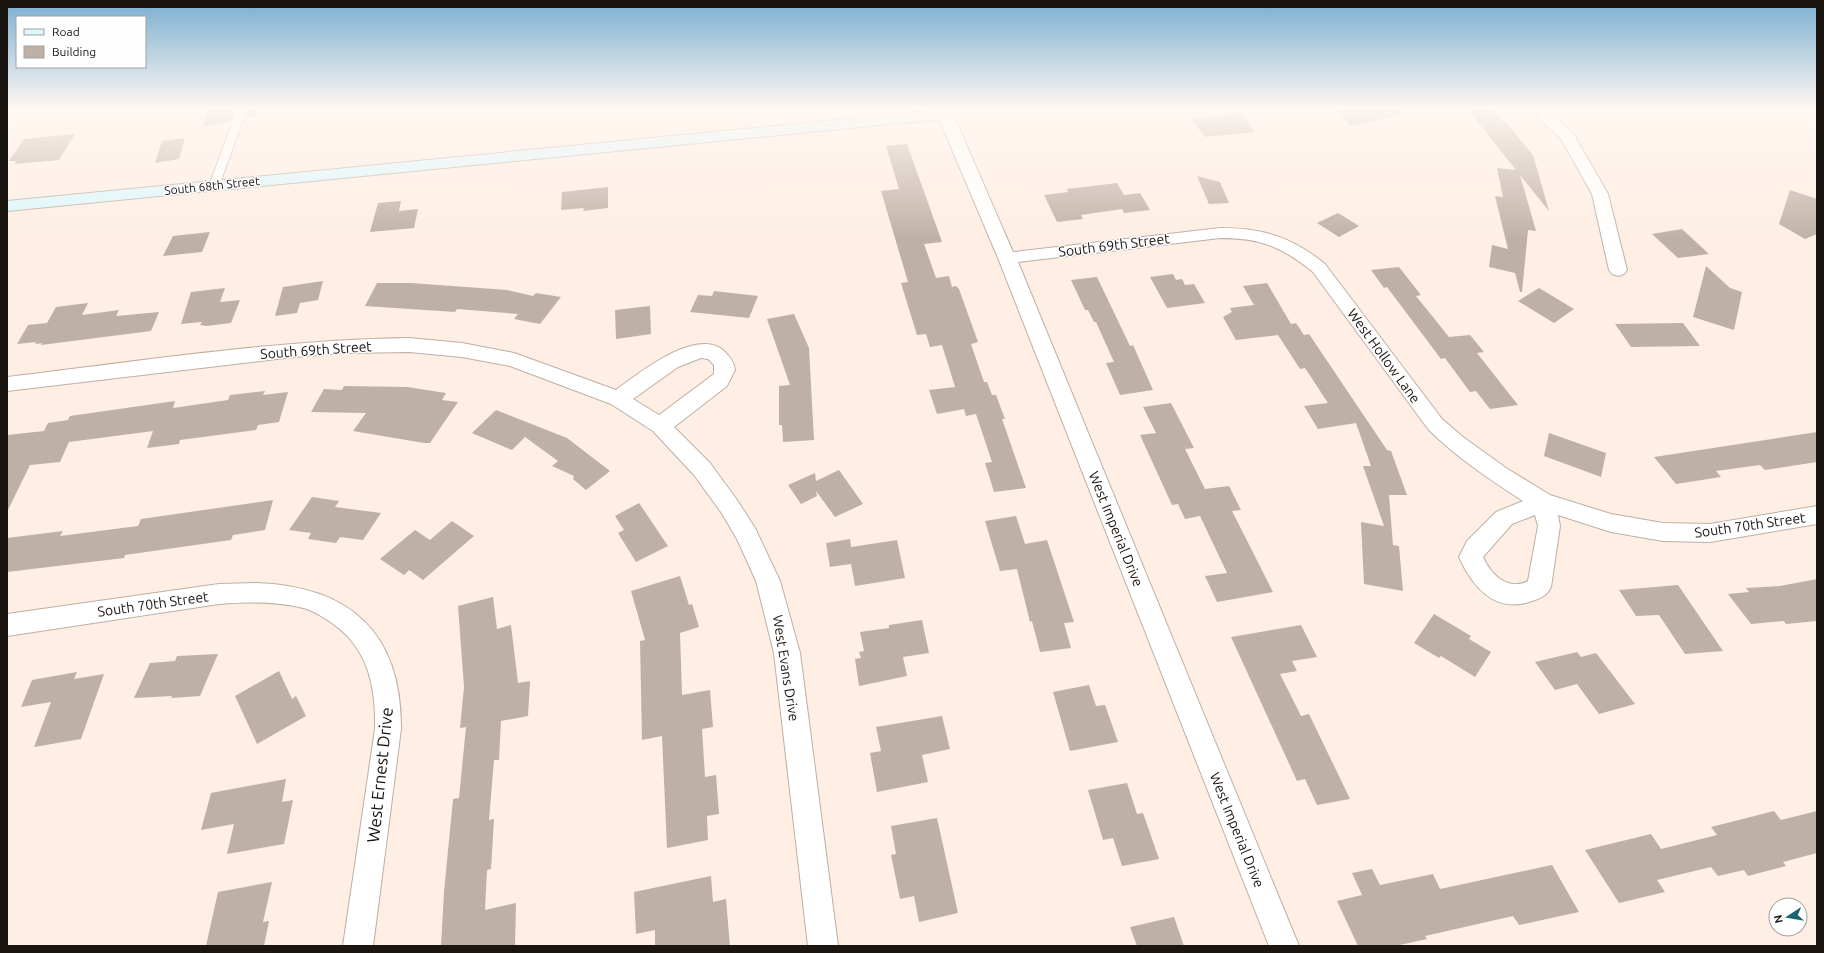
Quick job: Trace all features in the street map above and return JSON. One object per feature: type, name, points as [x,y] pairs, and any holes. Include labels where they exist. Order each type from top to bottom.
[{"type":"street","name":"South 68th Street","points":[[7,206],[565,151]]},
{"type":"street","name":"West Imperial Drive","points":[[961,151],[1007,258],[1284,946]]},
{"type":"street","points":[[1576,151],[1600,194],[1618,270]]},
{"type":"street","name":"South 69th Street","points":[[1007,258],[1220,233]]},
{"type":"street","name":"West Hollow Lane","points":[[1220,233],[1243,233],[1275,240],[1303,255],[1319,268],[1435,424],[1455,443],[1498,474],[1542,502]]},
{"type":"street","name":"South 69th Street","points":[[7,384],[293,350],[343,346],[409,345],[462,350],[514,360],[618,399]]},
{"type":"street","points":[[618,399],[673,360],[684,354],[706,351],[716,354],[722,360],[725,367],[725,375],[720,381],[660,426]]},
{"type":"street","name":"West Evans Drive","points":[[618,399],[660,426],[702,469],[747,535],[768,581],[787,653],[823,946]]},
{"type":"street","name":"South 70th Street","points":[[1542,502],[1618,524],[1685,534],[1710,533],[1817,515]]},
{"type":"street","name":"South 70th Street","points":[[7,625],[218,594],[251,592],[299,598]]},
{"type":"street","name":"West Ernest Drive","points":[[299,598],[318,603],[339,614],[358,631],[373,650],[386,686],[389,705],[388,729],[358,946]]},
{"type":"lane","points":[[214,186],[227,151]]},
{"type":"building","points":[[15,151],[64,151],[59,160],[14,164],[17,161],[9,161]]},
{"type":"building","points":[[159,151],[181,151],[179,159],[155,163]]},
{"type":"building","points":[[888,151],[910,151],[942,242],[924,244],[936,278],[949,276],[952,287],[956,286],[959,289],[978,342],[971,344],[984,382],[987,382],[992,395],[996,395],[1005,419],[1002,419],[1026,488],[994,492],[985,463],[992,462],[976,414],[966,416],[964,409],[937,414],[929,390],[955,387],[942,345],[930,347],[926,334],[917,335],[901,283],[908,282],[881,191],[899,189]]},
{"type":"building","points":[[1501,151],[1530,151],[1533,155],[1549,211],[1520,175],[1536,231],[1528,230],[1522,292],[1520,292],[1515,273],[1489,267],[1492,245],[1508,249],[1495,196],[1503,197],[1497,168],[1516,170]]},
{"type":"building","points":[[1197,176],[1220,182],[1229,203],[1209,204]]},
{"type":"building","points":[[1117,183],[1124,195],[1140,193],[1150,210],[1124,213],[1122,209],[1081,215],[1083,219],[1057,222],[1044,195],[1068,192],[1067,189]]},
{"type":"building","points":[[608,187],[608,208],[583,211],[584,208],[561,210],[562,192]]},
{"type":"building","points":[[1790,190],[1817,199],[1817,234],[1805,239],[1779,224]]},
{"type":"building","points":[[401,201],[399,211],[418,209],[414,228],[370,232],[378,203]]},
{"type":"building","points":[[1338,213],[1359,226],[1339,237],[1317,223]]},
{"type":"building","points":[[1682,229],[1709,254],[1678,258],[1652,234]]},
{"type":"building","points":[[210,232],[202,252],[163,256],[173,236]]},
{"type":"building","points":[[1706,266],[1730,288],[1742,292],[1734,330],[1693,317]]},
{"type":"building","points":[[1399,267],[1421,295],[1416,296],[1449,337],[1470,335],[1484,352],[1477,353],[1518,405],[1490,409],[1476,391],[1470,392],[1445,358],[1441,359],[1387,287],[1384,288],[1371,270]]},
{"type":"building","points":[[1173,274],[1176,280],[1182,279],[1185,285],[1194,284],[1205,303],[1167,308],[1150,277]]},
{"type":"building","points":[[1097,277],[1130,346],[1133,345],[1153,390],[1120,395],[1106,363],[1114,362],[1096,322],[1094,322],[1088,310],[1085,310],[1071,280]]},
{"type":"building","points":[[323,281],[318,300],[300,303],[297,313],[275,316],[283,287]]},
{"type":"building","points":[[377,283],[411,283],[507,290],[533,296],[536,293],[561,297],[540,324],[514,319],[518,314],[457,309],[455,312],[365,306]]},
{"type":"building","points":[[1267,283],[1291,324],[1296,323],[1304,335],[1309,334],[1387,450],[1391,451],[1407,495],[1389,495],[1393,545],[1399,546],[1403,591],[1364,584],[1361,522],[1384,526],[1363,466],[1371,466],[1356,423],[1318,429],[1304,406],[1328,403],[1305,368],[1300,369],[1278,335],[1236,340],[1223,317],[1232,312],[1230,308],[1254,305],[1243,286]]},
{"type":"building","points":[[225,288],[220,302],[240,300],[231,323],[206,326],[200,325],[202,322],[181,324],[191,292]]},
{"type":"building","points":[[1539,288],[1574,309],[1554,323],[1518,301]]},
{"type":"building","points":[[714,291],[758,296],[749,318],[690,312],[698,295],[712,296]]},
{"type":"building","points":[[88,303],[82,315],[119,310],[116,316],[159,312],[151,331],[41,345],[42,343],[35,344],[36,342],[17,344],[28,325],[47,323],[56,307]]},
{"type":"building","points":[[650,306],[651,334],[616,339],[615,310]]},
{"type":"building","points":[[794,314],[809,348],[814,440],[783,442],[782,425],[779,425],[779,386],[790,385],[767,319]]},
{"type":"building","points":[[1683,323],[1700,346],[1631,347],[1615,324]]},
{"type":"building","points":[[344,386],[407,387],[446,393],[442,400],[458,402],[430,443],[424,443],[353,431],[366,413],[311,412],[324,389],[342,390]]},
{"type":"building","points":[[265,391],[263,395],[288,392],[279,422],[258,425],[256,430],[180,440],[179,444],[147,448],[153,431],[69,442],[60,462],[30,465],[7,512],[7,435],[44,431],[48,423],[68,420],[70,416],[175,401],[173,408],[228,400],[230,395]]},
{"type":"building","points":[[1171,403],[1194,448],[1185,449],[1205,489],[1229,486],[1241,510],[1232,511],[1273,592],[1217,602],[1205,576],[1227,573],[1200,516],[1185,519],[1178,504],[1172,505],[1140,435],[1156,433],[1143,407]]},
{"type":"building","points":[[496,410],[567,438],[610,471],[586,490],[573,479],[574,476],[552,466],[558,461],[525,437],[512,450],[472,433]]},
{"type":"building","points":[[1817,432],[1817,462],[1765,470],[1760,465],[1716,471],[1721,477],[1676,484],[1654,457]]},
{"type":"building","points":[[1549,433],[1606,453],[1601,477],[1544,456]]},
{"type":"building","points":[[839,470],[863,504],[835,517],[816,491],[817,496],[801,504],[788,485],[815,473],[816,481]]},
{"type":"building","points":[[312,497],[339,501],[335,507],[381,513],[363,540],[340,537],[336,543],[308,539],[311,533],[289,530]]},
{"type":"building","points":[[273,500],[265,530],[233,535],[231,540],[125,555],[124,558],[7,572],[7,538],[63,531],[60,536],[138,526],[141,519]]},
{"type":"building","points":[[639,503],[668,546],[636,562],[618,533],[624,530],[615,516]]},
{"type":"building","points":[[1016,516],[1025,544],[1047,540],[1074,622],[1064,623],[1071,648],[1040,652],[1032,621],[1030,622],[1017,569],[1000,571],[985,521]]},
{"type":"building","points":[[452,521],[474,536],[423,580],[409,570],[404,575],[380,559],[415,530],[430,540]]},
{"type":"building","points":[[850,539],[851,547],[897,540],[905,578],[855,586],[851,564],[830,567],[826,543]]},
{"type":"building","points":[[680,576],[689,605],[692,604],[699,627],[680,633],[682,695],[710,690],[713,727],[702,729],[705,777],[716,775],[719,814],[707,816],[708,840],[667,848],[662,736],[642,740],[640,641],[645,640],[631,591]]},
{"type":"building","points":[[1817,579],[1817,621],[1786,624],[1784,621],[1751,624],[1728,594],[1749,592],[1746,588],[1780,586]]},
{"type":"building","points":[[1678,585],[1723,651],[1685,654],[1659,615],[1636,616],[1619,590]]},
{"type":"building","points":[[493,597],[497,629],[511,625],[518,683],[530,681],[528,716],[501,721],[499,760],[494,760],[489,820],[494,819],[491,869],[487,870],[485,910],[516,903],[515,946],[441,946],[444,892],[453,799],[459,798],[466,727],[460,728],[464,687],[458,606]]},
{"type":"building","points":[[1434,614],[1471,636],[1469,639],[1491,652],[1475,677],[1441,656],[1439,658],[1414,643]]},
{"type":"building","points":[[922,620],[929,653],[903,657],[907,676],[859,686],[855,659],[861,658],[859,652],[864,651],[860,632],[889,628],[889,625]]},
{"type":"building","points":[[1301,625],[1317,657],[1292,661],[1297,671],[1280,674],[1301,716],[1309,714],[1350,799],[1317,805],[1305,779],[1297,781],[1231,637]]},
{"type":"building","points":[[1577,652],[1581,657],[1596,653],[1635,704],[1599,714],[1577,684],[1555,690],[1535,662]]},
{"type":"building","points":[[218,654],[200,696],[134,698],[150,663],[175,661],[177,656]]},
{"type":"building","points":[[279,671],[292,699],[296,696],[306,716],[257,744],[235,696]]},
{"type":"building","points":[[77,672],[74,679],[104,674],[81,739],[34,747],[51,702],[21,707],[32,680]]},
{"type":"building","points":[[1089,685],[1096,706],[1105,705],[1118,742],[1070,751],[1053,692]]},
{"type":"building","points":[[942,716],[950,749],[922,755],[928,782],[877,792],[870,753],[881,751],[876,727]]},
{"type":"building","points":[[286,779],[282,802],[293,800],[284,844],[227,854],[234,824],[201,830],[211,793]]},
{"type":"building","points":[[1127,783],[1137,814],[1143,813],[1159,859],[1122,866],[1113,838],[1103,840],[1088,790]]},
{"type":"building","points":[[1774,811],[1781,820],[1817,811],[1817,853],[1783,862],[1786,866],[1748,876],[1744,870],[1718,876],[1711,867],[1657,880],[1665,892],[1619,903],[1585,850],[1651,834],[1661,849],[1717,835],[1711,827]]},
{"type":"building","points":[[937,818],[958,913],[919,922],[914,896],[900,899],[891,855],[896,854],[891,826]]},
{"type":"building","points":[[1552,865],[1579,912],[1519,925],[1513,916],[1425,936],[1427,939],[1395,946],[1358,946],[1337,901],[1362,895],[1352,873],[1372,869],[1380,885],[1433,874],[1440,889]]},
{"type":"building","points":[[711,876],[713,902],[726,899],[730,946],[655,946],[655,930],[636,934],[634,892]]},
{"type":"building","points":[[272,882],[263,922],[269,921],[264,946],[206,946],[218,892]]},
{"type":"building","points":[[1174,917],[1184,946],[1137,946],[1130,927]]}]
